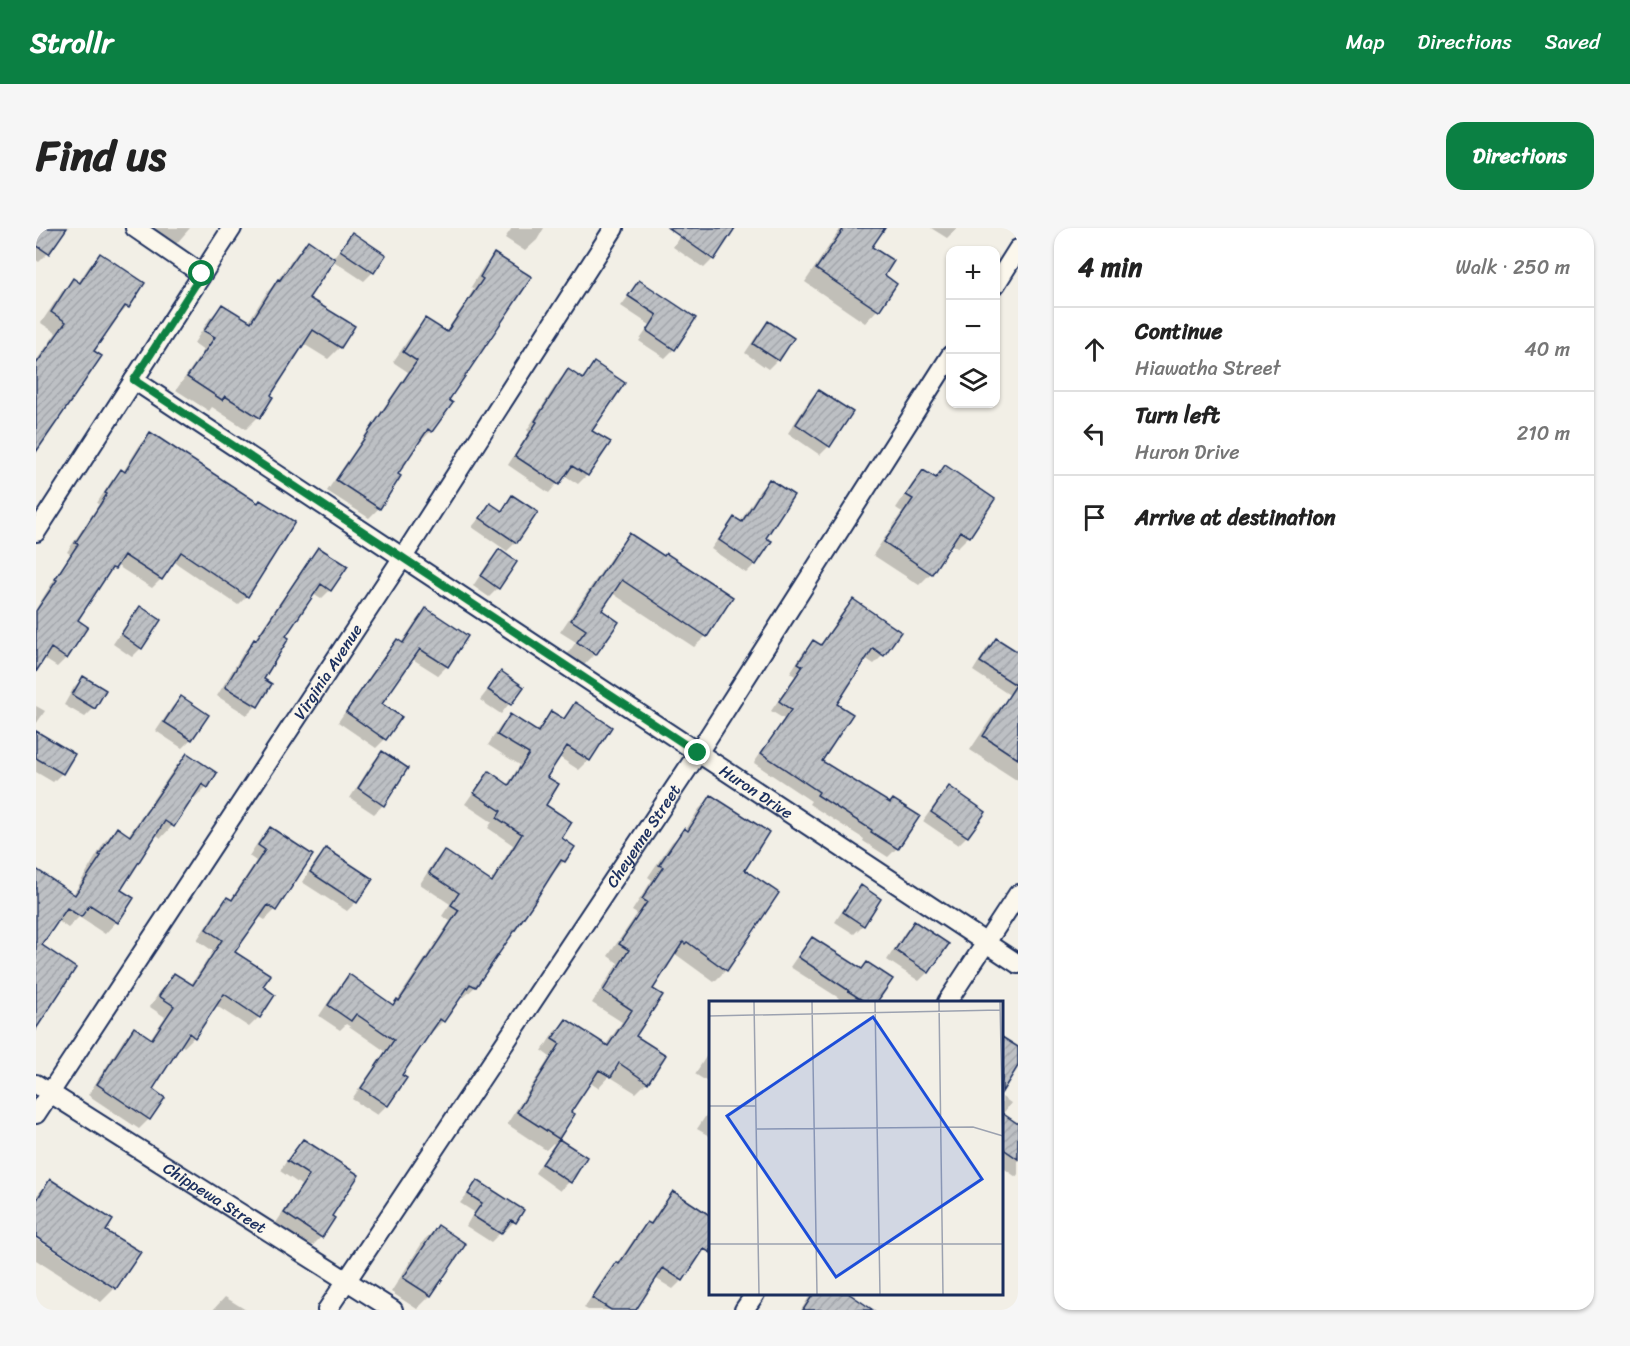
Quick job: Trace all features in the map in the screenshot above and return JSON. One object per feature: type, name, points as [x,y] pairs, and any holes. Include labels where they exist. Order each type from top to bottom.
[{"type":"street","points":[[135,228],[202,274]]},
{"type":"street","points":[[36,532],[232,228]]},
{"type":"street","name":"Virginia Avenue","points":[[36,1114],[43,1089],[403,557],[614,228]]},
{"type":"street","points":[[1000,278],[1018,249]]},
{"type":"street","name":"Cheyenne Street","points":[[327,1310],[698,753],[946,363]]},
{"type":"street","name":"Huron Drive","points":[[134,380],[1018,964]]},
{"type":"street","points":[[948,1001],[1018,894]]},
{"type":"street","name":"Chippewa Street","points":[[43,1089],[393,1310]]},
{"type":"street","points":[[744,1310],[754,1295]]},
{"type":"building","points":[[36,228],[67,228],[49,254],[36,245]]},
{"type":"building","points":[[668,228],[735,228],[714,260]]},
{"type":"building","points":[[844,228],[885,228],[872,247],[894,261],[885,275],[897,284],[879,311],[816,269]]},
{"type":"building","points":[[352,232],[386,255],[374,273],[340,250]]},
{"type":"building","points":[[308,240],[335,259],[309,298],[355,326],[341,348],[313,330],[271,395],[273,397],[260,418],[225,396],[222,400],[187,377],[215,337],[204,331],[222,304],[251,322],[278,279],[280,280]]},
{"type":"building","points":[[100,253],[145,283],[129,308],[125,306],[94,351],[102,356],[36,452],[36,364],[66,322],[51,312],[73,278],[80,283]]},
{"type":"building","points":[[494,253],[532,277],[449,400],[453,403],[432,432],[428,429],[398,474],[401,476],[380,509],[336,480],[417,361],[403,352],[425,318],[447,332],[483,279],[480,277]]},
{"type":"building","points":[[639,280],[696,318],[675,350],[647,331],[657,315],[628,296]]},
{"type":"building","points":[[768,321],[794,338],[779,361],[753,344]]},
{"type":"building","points":[[594,362],[625,383],[592,431],[611,442],[588,476],[572,466],[559,485],[515,456],[568,369],[583,379]]},
{"type":"building","points":[[818,390],[853,412],[830,447],[796,424]]},
{"type":"building","points":[[150,432],[258,503],[260,500],[295,522],[248,597],[181,552],[162,580],[124,555],[115,569],[112,568],[78,620],[88,627],[67,659],[51,648],[36,672],[36,611],[57,580],[55,579],[78,544],[75,543],[107,494],[105,493],[121,469],[125,472]]},
{"type":"building","points":[[945,465],[995,499],[970,537],[960,531],[932,574],[884,542],[913,499],[906,495],[923,470],[936,478]]},
{"type":"building","points":[[769,479],[794,495],[766,538],[772,541],[756,565],[719,540],[734,517],[742,522]]},
{"type":"building","points":[[512,495],[538,512],[517,543],[480,518],[490,503],[502,511]]},
{"type":"building","points":[[629,533],[664,556],[666,553],[733,597],[707,637],[622,580],[602,610],[619,622],[596,655],[577,642],[586,630],[571,620]]},
{"type":"building","points":[[318,547],[348,566],[331,591],[321,584],[286,636],[289,638],[264,679],[272,684],[258,707],[225,687],[254,639],[256,640]]},
{"type":"building","points":[[499,549],[517,562],[499,589],[481,576]]},
{"type":"building","points":[[853,599],[901,632],[884,656],[873,648],[837,704],[853,714],[822,761],[890,803],[893,799],[920,816],[898,849],[817,795],[819,792],[761,753],[791,710],[779,701],[803,666],[798,663],[813,640],[821,645]]},
{"type":"building","points":[[140,606],[161,620],[142,649],[121,634]]},
{"type":"building","points":[[426,608],[468,636],[448,667],[420,649],[382,704],[402,717],[386,740],[346,712],[397,639],[403,643]]},
{"type":"building","points":[[996,638],[1018,652],[1018,759],[983,736],[1016,685],[980,662]]},
{"type":"building","points":[[501,671],[524,687],[511,705],[488,690]]},
{"type":"building","points":[[83,676],[106,690],[95,709],[72,695]]},
{"type":"building","points":[[181,696],[209,715],[192,740],[164,722]]},
{"type":"building","points":[[575,702],[612,727],[590,761],[567,746],[547,777],[559,784],[546,805],[572,822],[562,838],[575,847],[565,862],[561,860],[476,987],[470,984],[444,1022],[440,1019],[402,1075],[407,1078],[388,1106],[361,1088],[394,1040],[356,1014],[351,1021],[328,1005],[349,974],[393,1005],[397,999],[399,1001],[459,910],[451,905],[459,893],[429,873],[444,850],[492,882],[522,834],[497,818],[501,811],[474,793],[489,771],[509,785],[529,754],[497,735],[510,714],[538,732],[551,711],[564,719]]},
{"type":"building","points":[[36,731],[75,754],[63,774],[36,758]]},
{"type":"building","points":[[382,751],[408,768],[384,806],[358,788]]},
{"type":"building","points":[[187,753],[217,773],[208,788],[202,784],[174,827],[165,821],[121,890],[134,898],[118,923],[90,905],[81,917],[67,908],[42,945],[76,968],[36,1029],[36,869],[75,895],[117,827],[130,836]]},
{"type":"building","points":[[949,786],[986,812],[968,837],[931,812]]},
{"type":"building","points":[[711,795],[769,832],[745,870],[779,893],[727,971],[687,942],[685,944],[683,942],[653,989],[663,995],[636,1036],[666,1055],[648,1083],[619,1063],[611,1077],[599,1070],[571,1112],[575,1114],[559,1139],[517,1112],[560,1044],[552,1039],[566,1019],[608,1046],[632,1010],[603,991],[629,950],[619,944],[647,902],[642,899],[663,867],[659,865],[684,828],[688,831]]},
{"type":"building","points":[[270,827],[313,855],[276,911],[268,905],[235,952],[271,975],[263,986],[275,995],[260,1018],[224,994],[195,1038],[189,1033],[153,1089],[165,1098],[150,1120],[97,1084],[134,1027],[152,1039],[174,1006],[159,996],[174,973],[193,985],[222,940],[206,929],[227,897],[232,900],[265,850],[258,845]]},
{"type":"building","points":[[326,848],[373,879],[357,903],[310,872]]},
{"type":"building","points":[[861,885],[881,899],[864,926],[843,912]]},
{"type":"building","points":[[914,921],[949,944],[929,973],[895,950]]},
{"type":"building","points":[[812,937],[862,969],[867,962],[893,979],[878,1001],[863,1001],[798,957]]},
{"type":"building","points":[[1003,1038],[1018,1047],[1018,1066],[1003,1090]]},
{"type":"building","points":[[1003,1114],[1018,1124],[1018,1159],[1003,1149]]},
{"type":"building","points":[[303,1139],[359,1175],[332,1216],[335,1218],[322,1238],[284,1213],[309,1175],[287,1161]]},
{"type":"building","points":[[559,1139],[587,1157],[571,1183],[542,1164]]},
{"type":"building","points":[[50,1179],[113,1220],[106,1231],[141,1252],[116,1289],[36,1237],[36,1201]]},
{"type":"building","points":[[477,1180],[524,1210],[516,1223],[511,1220],[501,1234],[473,1216],[482,1203],[468,1194]]},
{"type":"building","points":[[673,1191],[709,1215],[709,1252],[704,1249],[683,1281],[663,1268],[636,1310],[611,1310],[592,1298],[616,1262],[619,1264],[647,1222],[651,1224]]},
{"type":"building","points":[[438,1225],[466,1244],[431,1296],[403,1278]]},
{"type":"building","points":[[813,1295],[851,1295],[873,1310],[803,1310]]},
{"type":"route","points":[[202,274],[134,380],[698,753]]}]
